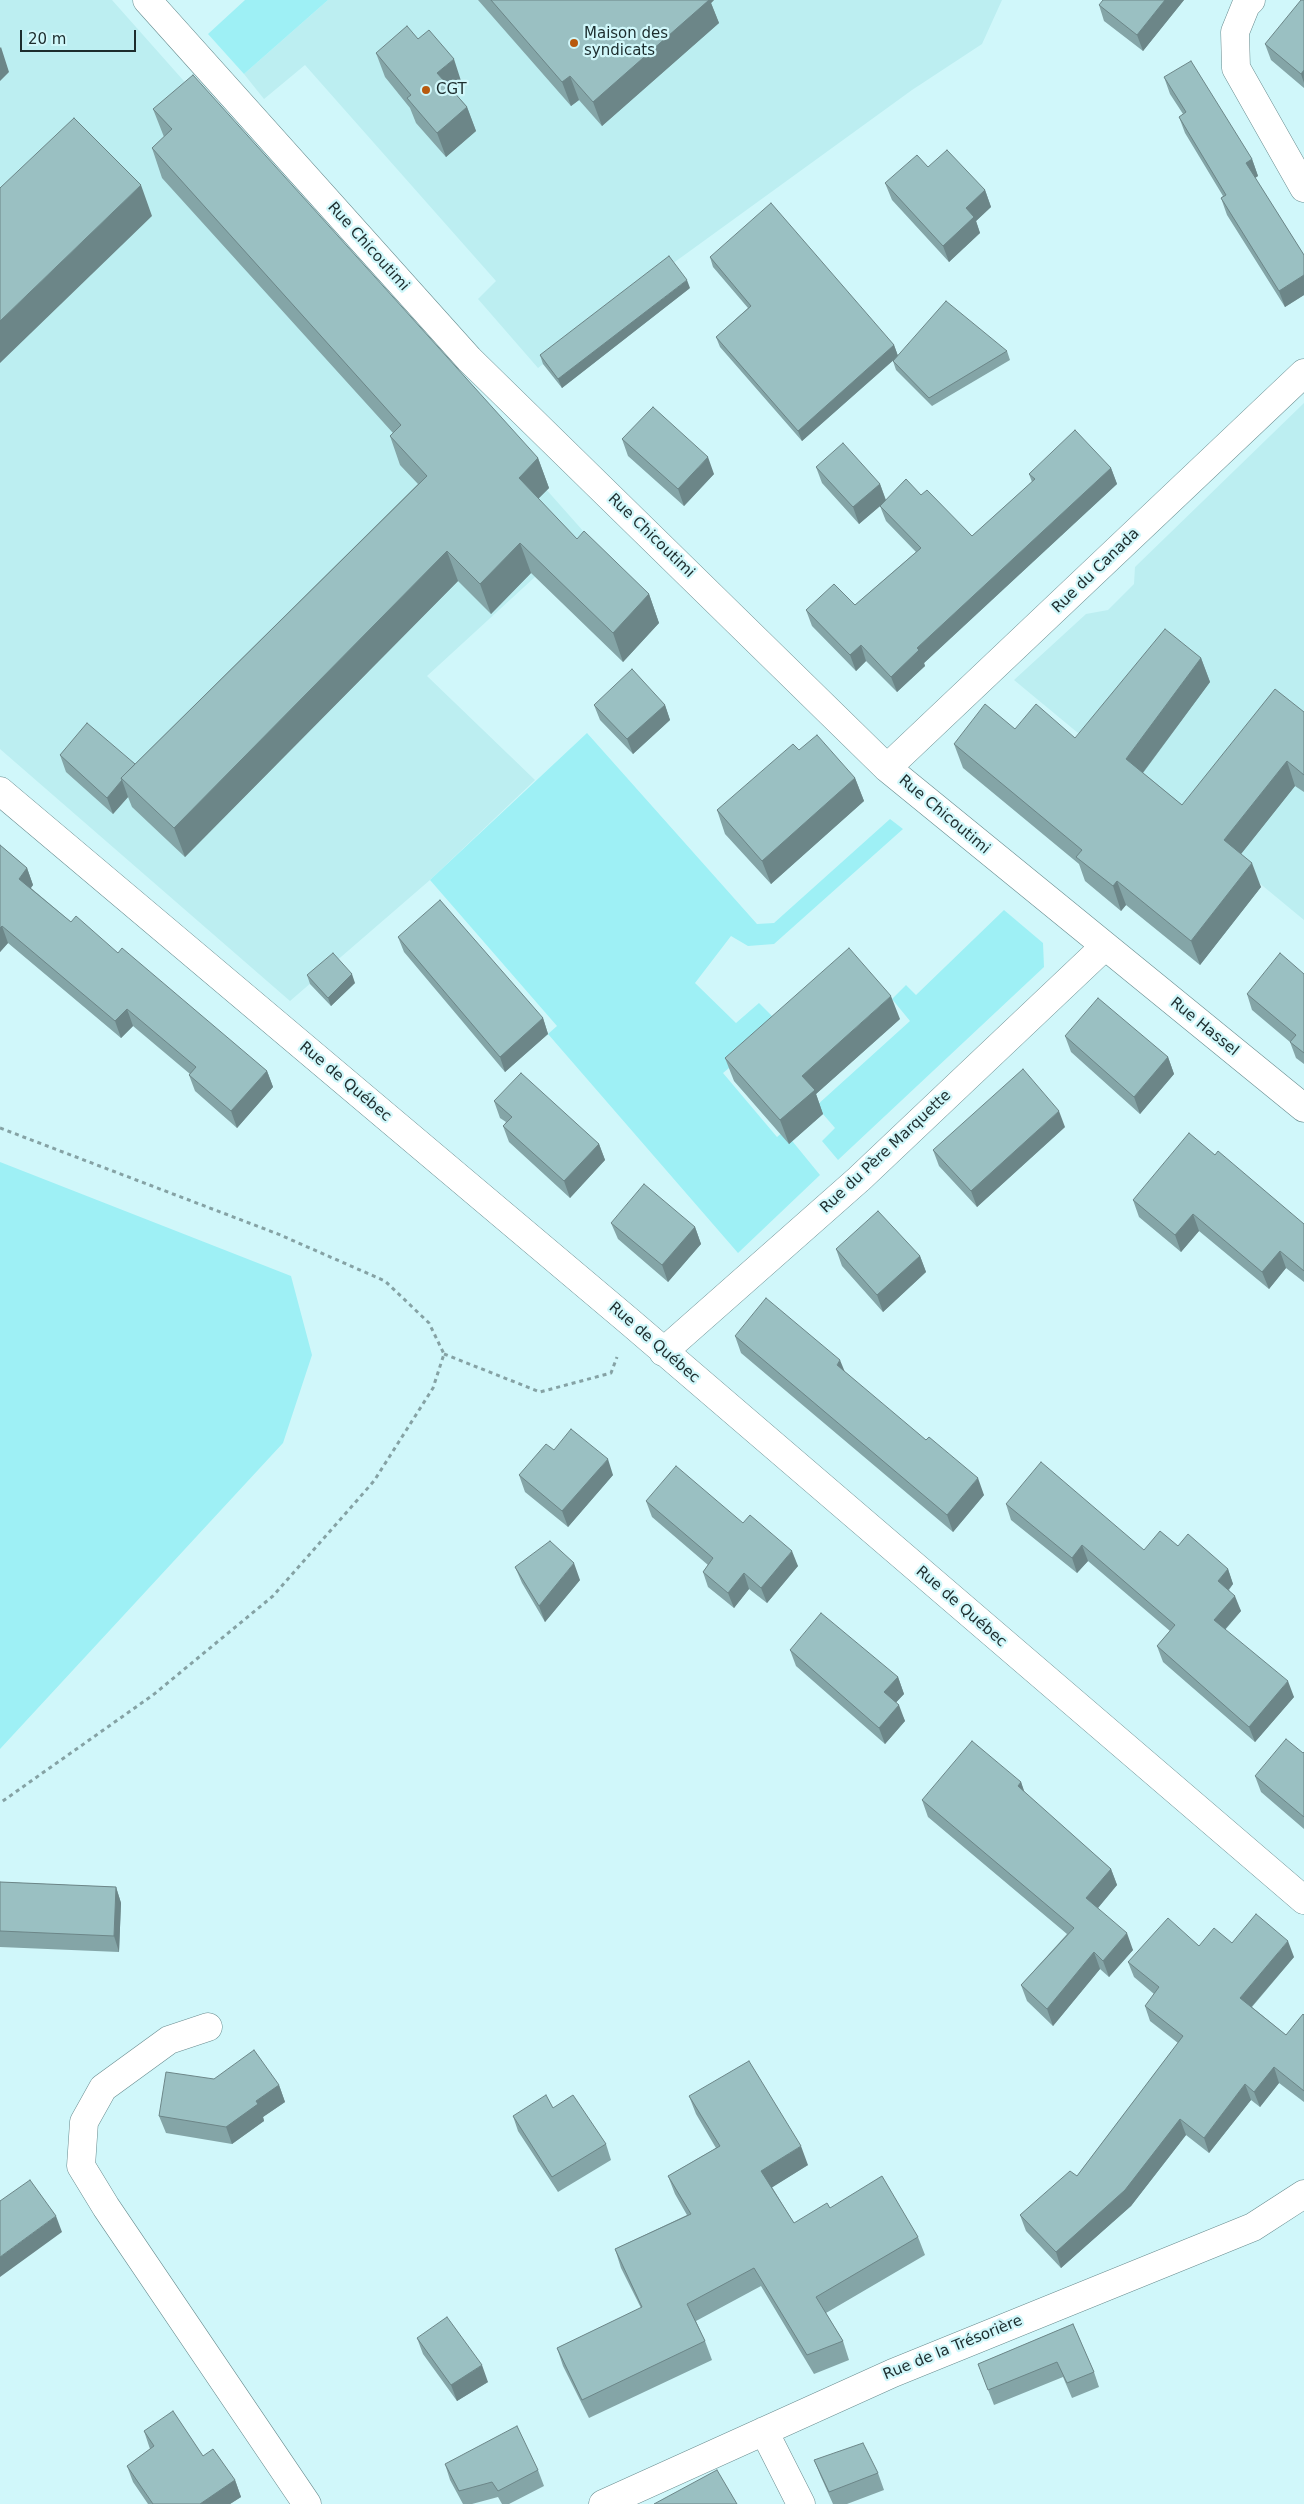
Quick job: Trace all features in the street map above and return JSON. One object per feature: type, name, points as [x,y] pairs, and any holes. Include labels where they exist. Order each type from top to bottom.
[{"type":"street","name":"Rue Chicoutimi","points":[[147,0],[469,359],[887,768],[1104,947]]},
{"type":"street","points":[[1251,0],[1246,5],[1235,32],[1236,68],[1304,188]]},
{"type":"street","name":"Rue du Canada","points":[[887,768],[1304,373]]},
{"type":"street","name":"Rue de Québec","points":[[0,791],[630,1322],[1304,1900]]},
{"type":"street","name":"Rue Hassel","points":[[1104,947],[1304,1108]]},
{"type":"street","name":"Rue du Père Marquette","points":[[663,1352],[858,1179],[1104,947]]},
{"type":"street","points":[[208,2027],[169,2040],[103,2088],[84,2122],[81,2166],[106,2207],[307,2504]]},
{"type":"street","name":"Rue de la Trésorière","points":[[603,2504],[893,2372],[1253,2227],[1304,2194]]},
{"type":"street","points":[[764,2431],[800,2504]]},
{"type":"path","points":[[0,1128],[278,1234],[385,1281],[429,1323],[444,1354],[540,1392],[611,1374],[630,1322]]},
{"type":"path","points":[[0,1803],[153,1695],[273,1596],[374,1481],[433,1388],[444,1354]]},
{"type":"shaded area","points":[[0,0],[112,0],[584,532],[427,676],[535,780],[430,880],[290,1001],[0,749]]},
{"type":"shaded area","points":[[245,0],[328,0],[244,74],[208,34]]},
{"type":"shaded area","points":[[328,0],[1002,0],[982,44],[912,90],[672,264],[538,368],[478,299],[496,281],[305,65],[264,99],[244,74]]},
{"type":"shaded area","points":[[1304,403],[1304,920],[1014,680],[1086,614],[1108,610],[1134,584],[1135,567]]},
{"type":"shaded area","points":[[587,733],[757,924],[774,923],[890,819],[903,829],[774,944],[748,946],[731,936],[695,983],[736,1023],[759,1003],[781,1025],[723,1073],[777,1137],[784,1131],[820,1175],[738,1253],[548,1034],[557,1026],[430,880]]},
{"type":"shaded area","points":[[1004,910],[1043,943],[1044,967],[838,1160],[822,1141],[835,1128],[816,1106],[910,1021],[892,999],[906,985],[916,995]]},
{"type":"shaded area","points":[[0,1162],[291,1276],[312,1355],[283,1443],[0,1749]]},
{"type":"building","name":"Maison des syndicats","points":[[491,0],[709,0],[593,102],[570,76],[562,82]]},
{"type":"building","points":[[1103,0],[1165,0],[1137,35],[1099,5]]},
{"type":"building","points":[[1301,0],[1304,0],[1304,70],[1301,74],[1265,44]]},
{"type":"building","points":[[407,26],[418,39],[429,30],[454,59],[437,73],[467,107],[437,133],[407,98],[411,95],[376,53]]},
{"type":"building","points":[[1191,61],[1252,159],[1246,163],[1304,255],[1304,275],[1279,291],[1221,198],[1226,195],[1179,117],[1186,112],[1164,77]]},
{"type":"building","points":[[193,75],[538,458],[519,478],[577,539],[584,531],[649,594],[613,633],[520,543],[480,584],[447,551],[174,828],[121,778],[427,476],[390,436],[401,425],[152,148],[172,129],[153,109]]},
{"type":"building","points":[[74,118],[141,185],[0,321],[0,188]]},
{"type":"building","points":[[947,150],[985,190],[966,208],[974,217],[943,246],[885,183],[917,155],[928,167]]},
{"type":"building","points":[[771,203],[894,345],[798,431],[716,337],[751,306],[710,257]]},
{"type":"building","points":[[669,256],[687,280],[558,379],[540,355]]},
{"type":"building","points":[[946,301],[1007,351],[929,398],[893,361]]},
{"type":"building","points":[[653,407],[708,457],[678,489],[622,439]]},
{"type":"building","points":[[1075,430],[1111,468],[917,648],[919,650],[891,677],[861,645],[850,655],[806,610],[834,584],[855,605],[921,548],[880,506],[906,479],[921,495],[927,490],[972,536],[1035,479],[1029,474]]},
{"type":"building","points":[[843,443],[880,484],[853,507],[816,467]]},
{"type":"building","points":[[1165,629],[1201,658],[1126,759],[1182,805],[1275,689],[1304,712],[1304,775],[1287,761],[1224,840],[1252,863],[1191,941],[1117,881],[1113,886],[1076,857],[1082,850],[954,744],[985,704],[1015,729],[1036,704],[1075,738]]},
{"type":"building","points":[[632,669],[665,705],[627,739],[594,705]]},
{"type":"building","points":[[87,723],[135,764],[121,778],[122,780],[107,798],[60,755]]},
{"type":"building","points":[[817,735],[855,778],[762,861],[717,810],[793,744],[799,750]]},
{"type":"building","points":[[0,845],[27,868],[19,879],[71,922],[76,916],[118,953],[122,948],[267,1071],[231,1111],[189,1075],[196,1067],[127,1009],[115,1021],[2,926],[0,928]]},
{"type":"building","points":[[440,900],[543,1018],[500,1057],[398,937]]},
{"type":"building","points":[[849,948],[891,996],[802,1076],[815,1090],[780,1120],[725,1058]]},
{"type":"building","points":[[333,953],[352,974],[328,998],[307,975]]},
{"type":"building","points":[[1280,953],[1304,974],[1304,1053],[1290,1042],[1296,1035],[1247,994]]},
{"type":"building","points":[[1098,998],[1168,1057],[1134,1097],[1065,1036]]},
{"type":"building","points":[[1023,1069],[1059,1111],[971,1191],[933,1150]]},
{"type":"building","points":[[521,1073],[599,1144],[564,1181],[503,1126],[512,1117],[494,1101]]},
{"type":"building","points":[[1189,1133],[1215,1155],[1218,1151],[1304,1224],[1304,1271],[1280,1251],[1262,1272],[1193,1214],[1175,1235],[1133,1200]]},
{"type":"building","points":[[644,1184],[695,1227],[662,1265],[611,1223]]},
{"type":"building","points":[[878,1211],[920,1256],[877,1295],[836,1249]]},
{"type":"building","points":[[766,1298],[840,1360],[837,1365],[926,1440],[929,1437],[978,1478],[947,1515],[735,1336]]},
{"type":"building","points":[[571,1429],[608,1459],[562,1511],[519,1475],[546,1444],[554,1450]]},
{"type":"building","points":[[1041,1462],[1144,1550],[1160,1531],[1178,1546],[1188,1534],[1228,1569],[1218,1581],[1235,1596],[1214,1620],[1288,1681],[1249,1727],[1157,1646],[1175,1625],[1082,1545],[1072,1558],[1006,1504]]},
{"type":"building","points":[[676,1466],[743,1523],[750,1515],[792,1551],[761,1588],[744,1573],[728,1593],[703,1572],[713,1558],[646,1501]]},
{"type":"building","points":[[550,1541],[574,1563],[539,1606],[515,1567]]},
{"type":"building","points":[[821,1613],[898,1677],[884,1692],[899,1705],[879,1728],[790,1650]]},
{"type":"building","points":[[1286,1739],[1304,1752],[1304,1817],[1255,1776]]},
{"type":"building","points":[[972,1741],[1021,1782],[1018,1786],[1111,1869],[1086,1898],[1127,1933],[1103,1961],[1094,1952],[1047,2009],[1021,1985],[1074,1928],[922,1800]]},
{"type":"building","points":[[0,1882],[116,1887],[114,1936],[0,1931]]},
{"type":"building","points":[[1256,1914],[1288,1941],[1240,1998],[1286,2035],[1304,2015],[1304,2091],[1274,2067],[1254,2092],[1245,2084],[1204,2138],[1180,2119],[1125,2190],[1056,2252],[1020,2215],[1070,2171],[1077,2176],[1183,2036],[1145,2006],[1159,1987],[1128,1962],[1168,1918],[1199,1946],[1214,1928],[1232,1943]]},
{"type":"building","points":[[254,2050],[279,2085],[256,2101],[258,2104],[226,2127],[159,2116],[166,2072],[214,2079]]},
{"type":"building","points":[[749,2061],[801,2146],[761,2171],[794,2223],[827,2203],[830,2208],[882,2176],[918,2237],[816,2297],[843,2341],[807,2355],[754,2268],[687,2304],[705,2341],[582,2400],[557,2348],[642,2307],[615,2249],[691,2214],[668,2176],[720,2146],[689,2096]]},
{"type":"building","points":[[546,2095],[553,2108],[573,2095],[606,2144],[552,2177],[513,2116]]},
{"type":"building","points":[[30,2180],[56,2216],[0,2257],[0,2201]]},
{"type":"building","points":[[447,2317],[482,2365],[451,2385],[417,2338]]},
{"type":"building","points":[[1073,2324],[1094,2372],[1067,2383],[1057,2362],[988,2390],[978,2364]]},
{"type":"building","points":[[173,2411],[203,2456],[213,2449],[235,2480],[200,2504],[153,2504],[127,2466],[154,2446],[144,2431]]},
{"type":"building","points":[[517,2426],[538,2470],[498,2491],[492,2482],[459,2491],[445,2464]]},
{"type":"building","points":[[863,2443],[878,2473],[829,2492],[814,2460]]},
{"type":"building","points":[[717,2470],[737,2504],[654,2504]]},
{"type":"place","name":"Maison des syndicats","points":[[574,43]]},
{"type":"place","name":"CGT","points":[[426,90]]}]
